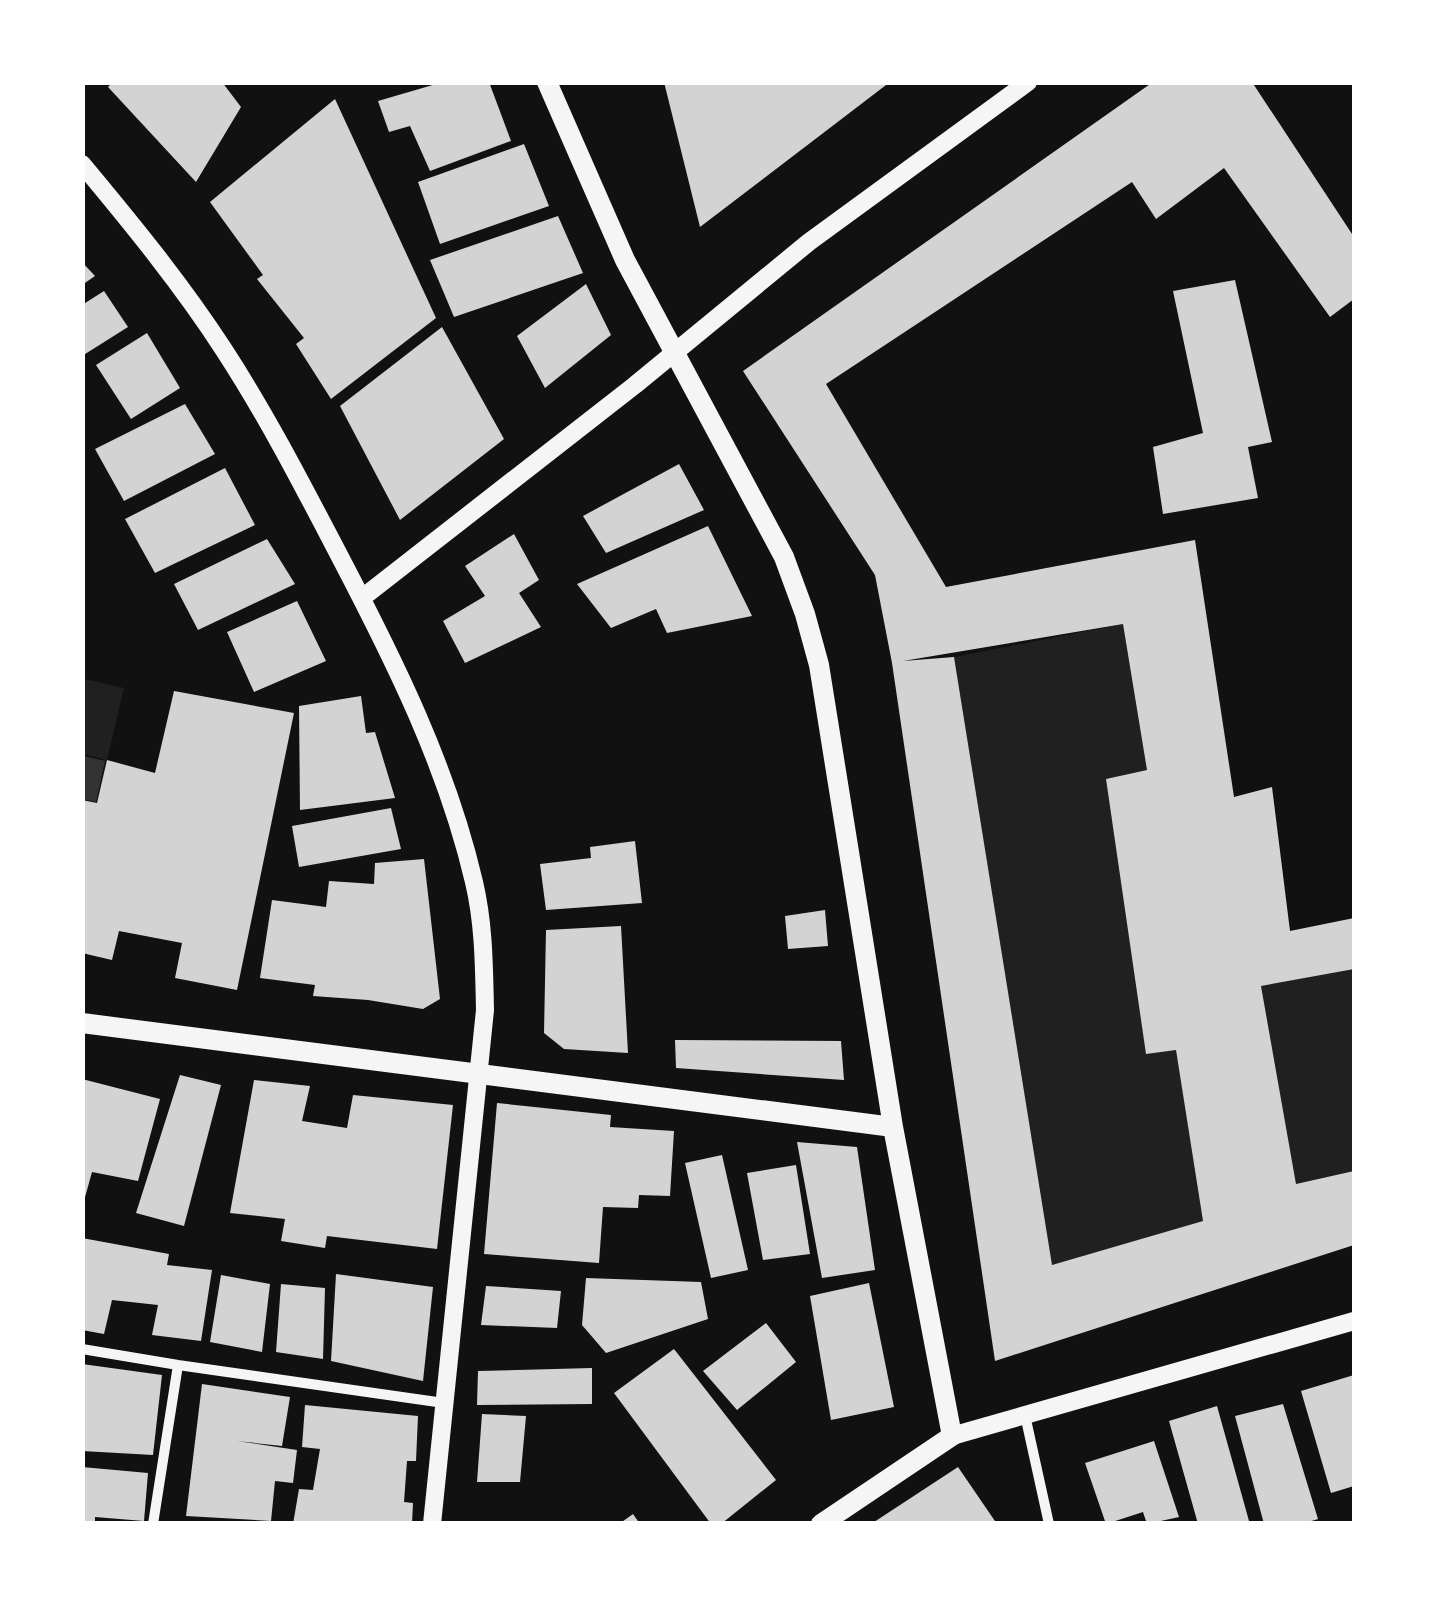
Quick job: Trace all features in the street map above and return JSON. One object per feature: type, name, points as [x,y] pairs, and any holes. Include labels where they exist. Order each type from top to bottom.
[{"type":"main road","points":[[547,82],[626,260],[784,556],[819,664],[893,1127],[952,1436],[821,1524]]},
{"type":"main road","points":[[82,1023],[893,1127]]},
{"type":"street","points":[[362,598],[674,354],[809,242],[1028,82]]},
{"type":"street","points":[[82,164],[138,231],[224,350],[288,458],[420,715],[450,795],[475,885],[483,946],[484,1010],[432,1524]]},
{"type":"street","points":[[952,1436],[1354,1321]]},
{"type":"street","points":[[82,1348],[178,1366],[444,1403]]},
{"type":"street","points":[[153,1524],[178,1366]]},
{"type":"street","points":[[1025,1416],[1050,1524]]},
{"type":"shaded area","points":[[1123,624],[1147,770],[1106,779],[1146,1053],[1176,1050],[1203,1221],[1052,1265],[954,657]]},
{"type":"shaded area","points":[[85,679],[124,688],[107,760],[83,754]]},
{"type":"shaded area","points":[[84,756],[105,761],[96,802],[83,799]]},
{"type":"shaded area","points":[[1354,919],[1354,1171],[1296,1184],[1261,986],[1309,977],[1290,931]]},
{"type":"building","points":[[113,82],[222,82],[241,107],[196,182],[108,87]]},
{"type":"building","points":[[443,82],[489,82],[511,141],[430,171],[410,126],[389,132],[378,101]]},
{"type":"building","points":[[664,82],[890,82],[700,227]]},
{"type":"building","points":[[1153,82],[1252,82],[1354,237],[1354,299],[1330,317],[1224,168],[1156,219],[1132,182],[826,384],[946,587],[1195,540],[1234,797],[1272,787],[1290,931],[1354,918],[1354,969],[1261,986],[1296,1184],[1354,1171],[1354,1245],[995,1361],[892,663],[875,575],[743,371]],"holes":[[[1123,624],[1147,770],[1106,779],[1146,1054],[1176,1050],[1203,1221],[1052,1265],[954,657],[903,661]]]},
{"type":"building","points":[[335,99],[436,318],[331,399],[296,344],[304,338],[257,279],[263,275],[210,202]]},
{"type":"building","points":[[524,144],[549,206],[440,244],[418,182]]},
{"type":"building","points":[[558,216],[583,273],[454,317],[430,260]]},
{"type":"building","points":[[82,262],[95,276],[82,285]]},
{"type":"building","points":[[1235,280],[1272,442],[1248,447],[1258,498],[1163,514],[1153,447],[1203,433],[1173,291]]},
{"type":"building","points":[[586,284],[611,335],[545,388],[517,336]]},
{"type":"building","points":[[104,291],[128,327],[82,356],[82,305]]},
{"type":"building","points":[[442,327],[504,439],[400,520],[340,406]]},
{"type":"building","points":[[147,333],[180,388],[131,419],[96,365]]},
{"type":"building","points":[[185,404],[215,454],[124,501],[95,449]]},
{"type":"building","points":[[679,464],[704,510],[606,553],[583,516]]},
{"type":"building","points":[[225,468],[255,525],[155,573],[125,519]]},
{"type":"building","points":[[708,526],[752,616],[667,633],[656,609],[611,628],[577,584]]},
{"type":"building","points":[[514,534],[539,580],[519,593],[541,627],[465,663],[443,621],[485,596],[465,566]]},
{"type":"building","points":[[267,539],[295,584],[198,630],[174,584]]},
{"type":"building","points":[[297,601],[326,661],[254,692],[227,632]]},
{"type":"building","points":[[174,691],[294,713],[237,990],[175,978],[182,943],[119,931],[112,960],[82,953],[82,800],[97,803],[107,760],[155,773]]},
{"type":"building","points":[[361,696],[366,733],[375,732],[395,798],[300,810],[299,706]]},
{"type":"building","points":[[391,808],[401,849],[299,867],[292,826]]},
{"type":"building","points":[[635,841],[642,903],[546,910],[540,864],[591,858],[590,847]]},
{"type":"building","points":[[424,859],[440,999],[423,1009],[313,996],[315,985],[260,978],[272,900],[326,907],[329,881],[374,884],[375,863]]},
{"type":"building","points":[[825,910],[828,946],[788,949],[785,916]]},
{"type":"building","points":[[621,926],[628,1053],[564,1049],[544,1033],[546,930]]},
{"type":"building","points":[[675,1040],[841,1041],[844,1080],[676,1068]]},
{"type":"building","points":[[180,1075],[221,1085],[184,1226],[136,1213]]},
{"type":"building","points":[[82,1079],[160,1099],[138,1181],[92,1172],[84,1201]]},
{"type":"building","points":[[254,1080],[310,1086],[302,1121],[347,1128],[353,1095],[453,1105],[437,1249],[327,1236],[325,1248],[281,1241],[285,1219],[230,1213]]},
{"type":"building","points":[[497,1103],[611,1115],[610,1127],[674,1131],[670,1196],[639,1195],[638,1208],[603,1207],[599,1263],[484,1254]]},
{"type":"building","points":[[797,1142],[857,1147],[875,1270],[822,1278]]},
{"type":"building","points":[[722,1155],[748,1270],[711,1278],[685,1163]]},
{"type":"building","points":[[796,1165],[810,1254],[763,1260],[747,1173]]},
{"type":"building","points":[[82,1238],[169,1254],[167,1265],[212,1270],[201,1341],[152,1335],[158,1305],[112,1300],[104,1334],[82,1330]]},
{"type":"building","points":[[336,1274],[433,1287],[423,1381],[331,1361]]},
{"type":"building","points":[[221,1275],[270,1284],[262,1352],[210,1342]]},
{"type":"building","points":[[586,1278],[701,1282],[708,1319],[606,1353],[582,1325]]},
{"type":"building","points":[[869,1283],[894,1407],[831,1420],[810,1296]]},
{"type":"building","points":[[281,1284],[325,1288],[323,1359],[276,1352]]},
{"type":"building","points":[[486,1286],[561,1291],[557,1328],[481,1325]]},
{"type":"building","points":[[766,1323],[796,1362],[737,1410],[703,1371]]},
{"type":"building","points":[[674,1349],[776,1480],[721,1524],[711,1524],[614,1393]]},
{"type":"building","points":[[82,1364],[162,1375],[153,1455],[82,1451]]},
{"type":"building","points":[[592,1368],[592,1404],[477,1405],[478,1371]]},
{"type":"building","points":[[1354,1375],[1354,1486],[1331,1493],[1301,1391]]},
{"type":"building","points":[[202,1384],[290,1397],[282,1446],[237,1441],[297,1450],[293,1483],[275,1481],[271,1521],[186,1516]]},
{"type":"building","points":[[1283,1404],[1318,1519],[1302,1524],[1264,1524],[1235,1416]]},
{"type":"building","points":[[305,1405],[418,1416],[416,1461],[407,1461],[404,1502],[413,1503],[412,1524],[293,1524],[299,1489],[313,1490],[320,1449],[302,1447]]},
{"type":"building","points":[[1217,1406],[1249,1521],[1239,1524],[1198,1524],[1169,1421]]},
{"type":"building","points":[[482,1414],[526,1416],[520,1482],[477,1482]]},
{"type":"building","points":[[1154,1441],[1179,1517],[1147,1524],[1143,1512],[1106,1524],[1085,1463]]},
{"type":"building","points":[[82,1467],[148,1473],[144,1521],[95,1517],[95,1524],[82,1524]]},
{"type":"building","points":[[958,1467],[997,1524],[871,1524]]},
{"type":"building","points":[[633,1514],[640,1524],[619,1524]]}]
